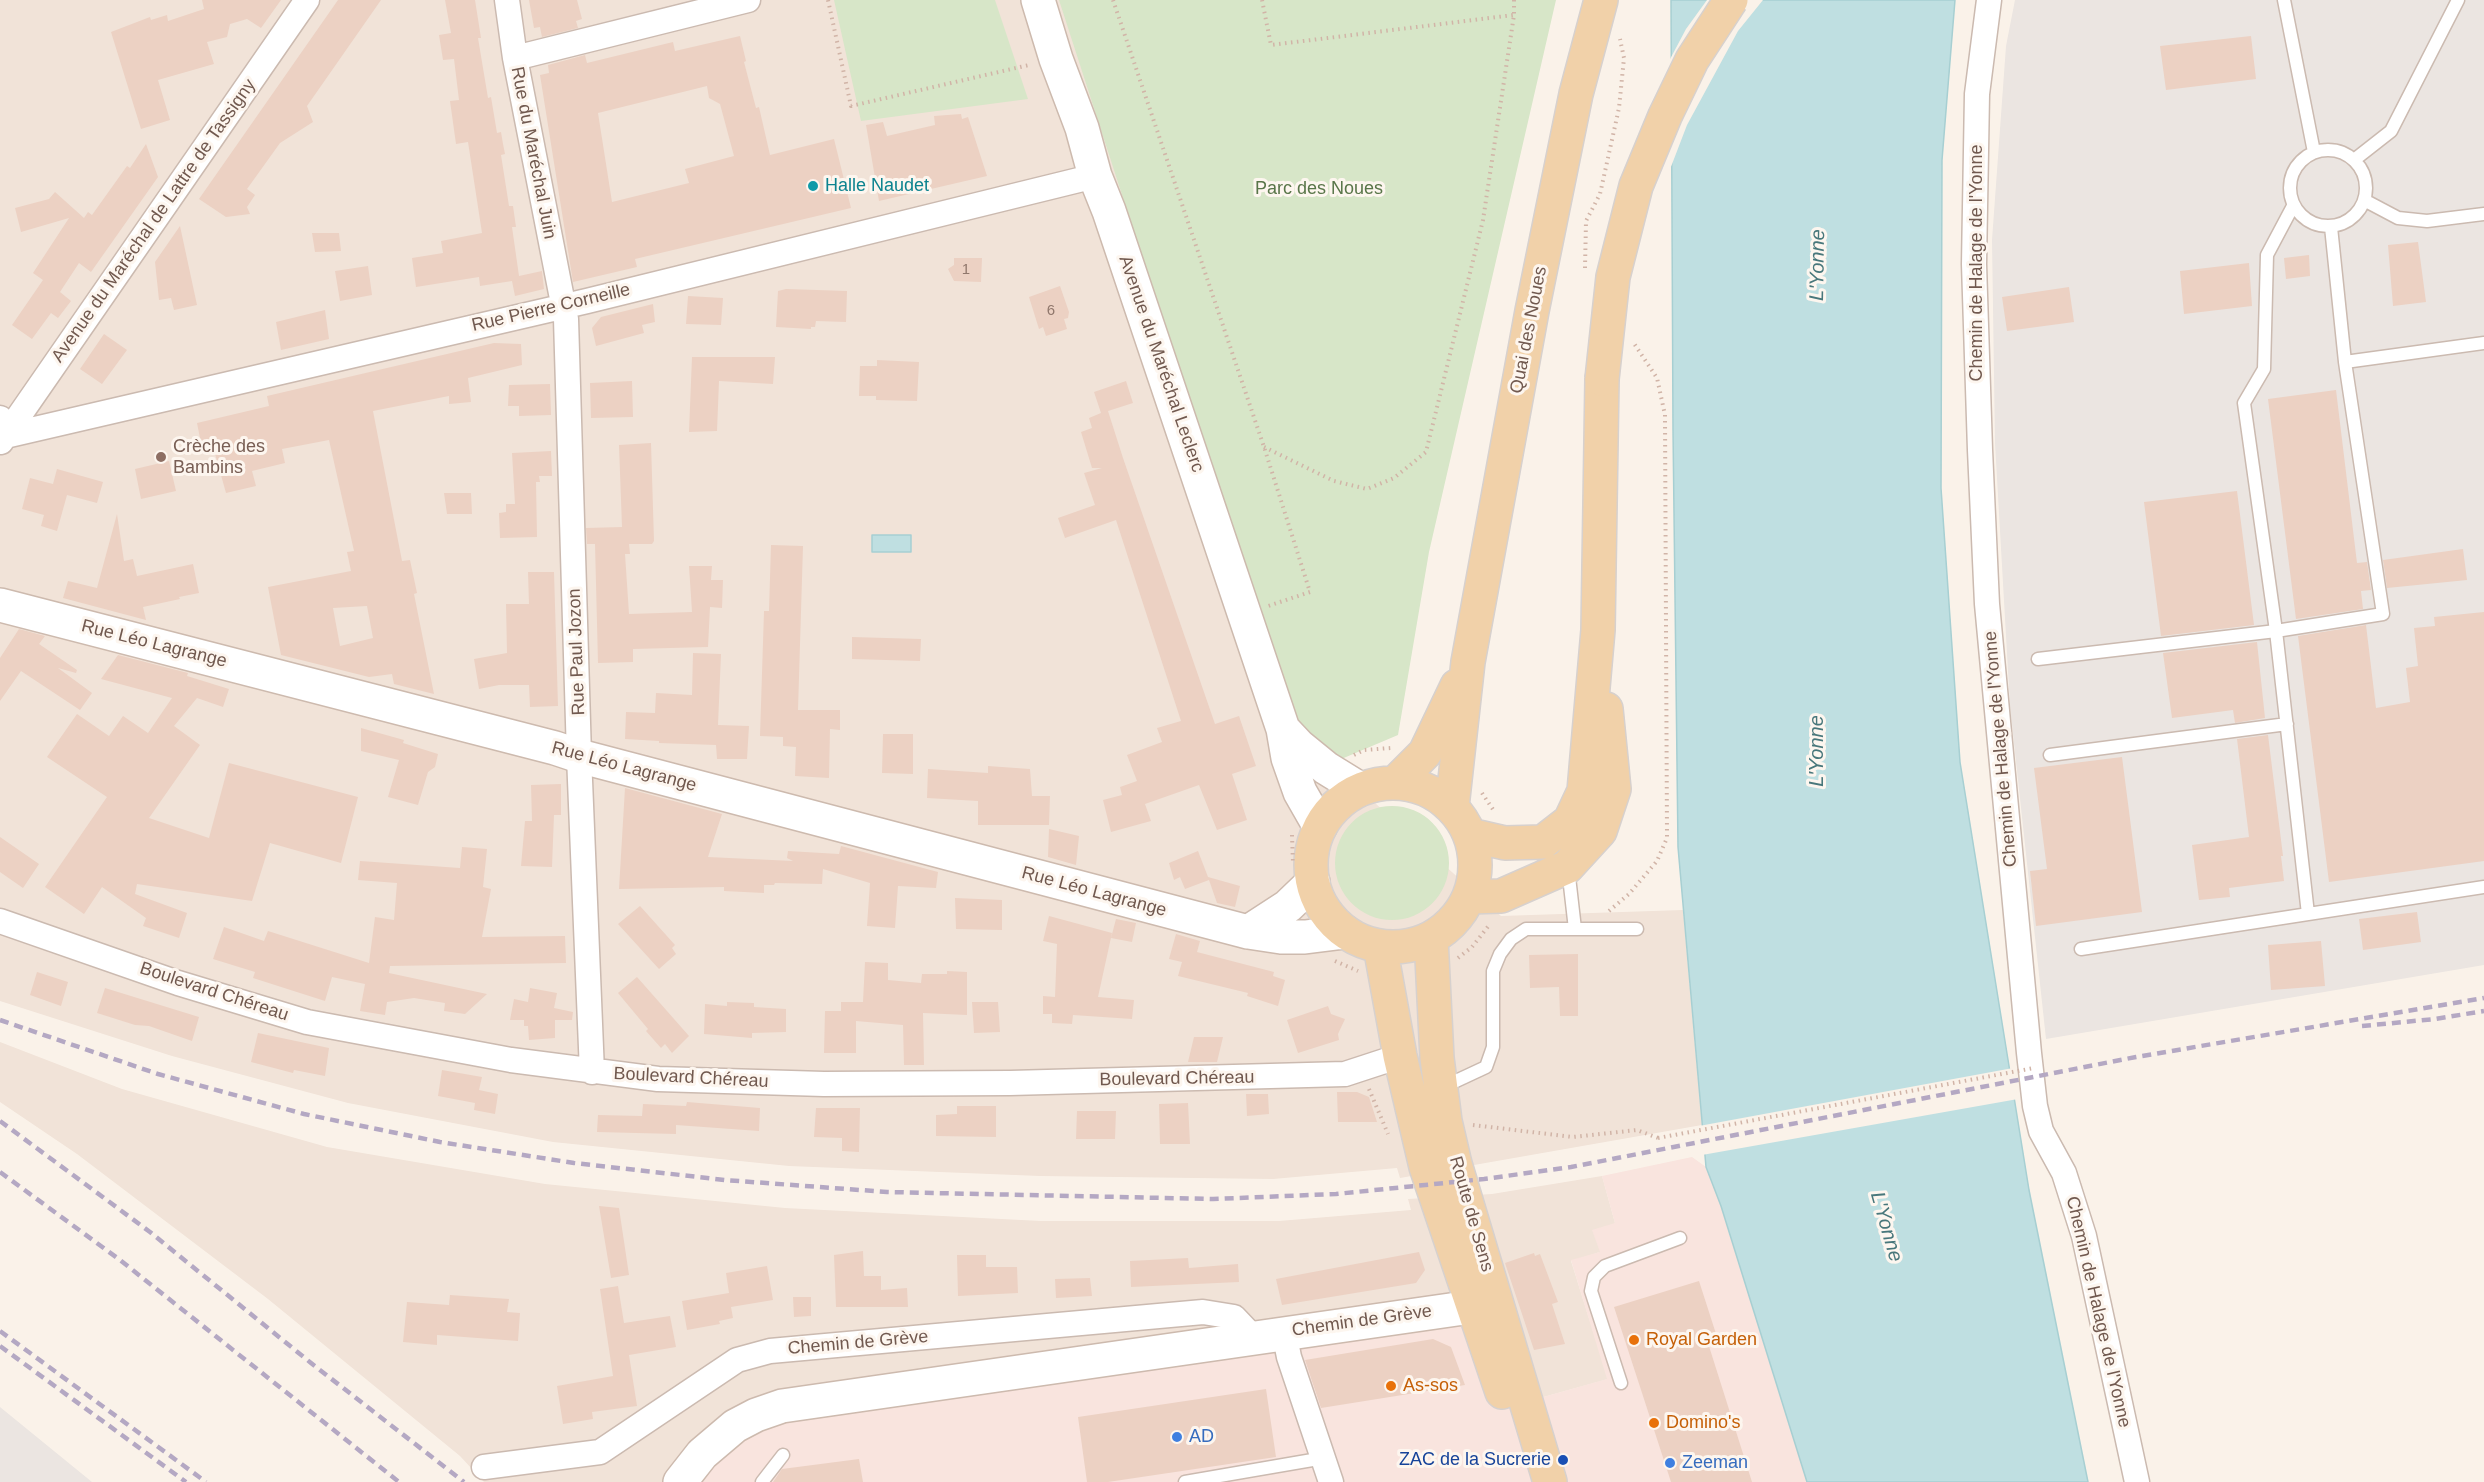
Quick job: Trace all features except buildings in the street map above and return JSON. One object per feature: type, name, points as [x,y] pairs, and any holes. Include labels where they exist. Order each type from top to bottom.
[{"type":"main road","name":"Avenue du Maréchal Leclerc","points":[[1038,0],[1056,59],[1082,128],[1095,176],[1109,211],[1283,729],[1288,758],[1300,792],[1306,826]]},
{"type":"main road","points":[[1470,835],[1505,843],[1543,842],[1570,821],[1584,791],[1598,630],[1602,380],[1613,277],[1636,186],[1665,116],[1692,60],[1731,0]]},
{"type":"main road","name":"Quai des Noues","points":[[1468,662],[1532,311],[1576,94],[1599,8]]},
{"type":"main road","name":"Rue Léo Lagrange","points":[[0,605],[555,748],[1248,932],[1281,937],[1305,937],[1345,932]]},
{"type":"main road","points":[[1469,897],[1501,896],[1568,867],[1600,831],[1614,789],[1598,630]]},
{"type":"main road","points":[[1396,782],[1425,753],[1468,662]]},
{"type":"main road","points":[[1452,807],[1468,662]]},
{"type":"main road","points":[[1283,729],[1299,746],[1326,768],[1360,789]]},
{"type":"main road","points":[[1248,932],[1288,906],[1303,878],[1312,854],[1306,826],[1360,789],[1396,782],[1417,786],[1436,795],[1452,807],[1463,820],[1470,835],[1475,856],[1475,877],[1469,897],[1453,921],[1431,938],[1406,946],[1380,946],[1362,941],[1345,932],[1325,910],[1303,878]]},
{"type":"main road","name":"Route de Sens","points":[[1431,938],[1437,1058],[1445,1121],[1455,1164],[1550,1482]]},
{"type":"main road","name":"Route de Sens","points":[[1380,946],[1386,1061],[1426,1167],[1471,1307],[1523,1451],[1530,1482]]},
{"type":"main road","name":"Chemin de Grève","points":[[680,1482],[702,1454],[735,1426],[756,1415],[782,1406],[1269,1334],[1471,1307]]},
{"type":"street","name":"Avenue du Maréchal de Lattre de Tassigny","points":[[2,432],[307,0]]},
{"type":"street","name":"Rue du Maréchal Juin","points":[[507,0],[515,58],[562,305]]},
{"type":"street","points":[[515,58],[748,0]]},
{"type":"street","name":"Chemin de Halage de l'Yonne","points":[[1989,0],[1977,105],[1974,264],[1980,450],[1987,604],[2029,1053],[2041,1131],[2064,1173],[2084,1236],[2137,1482]]},
{"type":"street","name":"Rue Pierre Corneille","points":[[2,432],[587,301],[1095,176]]},
{"type":"street","name":"Rue Paul Jozon","points":[[562,305],[567,331],[579,756],[592,1072]]},
{"type":"street","name":"Boulevard Chéreau","points":[[0,921],[178,983],[307,1022],[510,1060],[592,1072],[658,1078],[824,1084],[1010,1083],[1345,1074],[1386,1061]]},
{"type":"street","name":"Chemin de Grève","points":[[484,1467],[600,1452],[737,1360],[770,1351],[1203,1312],[1234,1317],[1269,1334]]},
{"type":"street","points":[[1269,1334],[1289,1357],[1331,1482]]},
{"type":"lane","points":[[2284,0],[2314,152]]},
{"type":"lane","points":[[2355,160],[2391,131],[2458,0]]},
{"type":"lane","points":[[2335,150],[2355,160],[2365,179],[2364,201],[2352,218],[2331,226],[2309,222],[2293,206],[2290,195],[2292,174],[2297,165],[2314,152],[2335,150]]},
{"type":"lane","points":[[2364,201],[2397,218],[2427,221],[2484,214]]},
{"type":"lane","points":[[2293,206],[2267,255],[2264,369],[2244,403],[2276,631],[2308,914]]},
{"type":"lane","points":[[2038,659],[2276,631],[2383,614],[2345,363],[2331,226]]},
{"type":"lane","points":[[2345,363],[2484,343]]},
{"type":"lane","points":[[2050,754],[2287,724]]},
{"type":"lane","points":[[1568,867],[1581,929]]},
{"type":"lane","points":[[2081,949],[2484,886]]},
{"type":"lane","points":[[1456,1081],[1486,1067],[1493,1047],[1493,970],[1500,954],[1511,939],[1526,929],[1637,929]]},
{"type":"lane","points":[[1621,1383],[1591,1291],[1594,1277],[1605,1266],[1680,1238]]},
{"type":"lane","points":[[762,1482],[783,1455]]},
{"type":"lane","points":[[1185,1482],[1324,1458]]},
{"type":"path","points":[[828,0],[851,106],[1056,59]]},
{"type":"path","points":[[1113,0],[1264,447],[1310,592],[1244,614]]},
{"type":"path","points":[[1262,0],[1271,45],[1514,15]]},
{"type":"path","points":[[1264,447],[1334,482],[1367,489],[1394,478],[1426,452],[1483,220],[1514,15],[1514,0]]},
{"type":"path","points":[[1586,274],[1586,221],[1600,194],[1619,108],[1624,58],[1619,34],[1613,23],[1599,8]]},
{"type":"path","points":[[1581,929],[1629,894],[1657,861],[1667,838],[1665,415],[1657,378],[1630,338]]},
{"type":"path","points":[[1347,758],[1364,750],[1394,748]]},
{"type":"path","points":[[1476,785],[1494,812]]},
{"type":"path","points":[[1303,878],[1306,826]]},
{"type":"path","points":[[1456,959],[1472,947],[1492,921]]},
{"type":"path","points":[[1386,1061],[1368,1088],[1390,1137]]},
{"type":"path","points":[[1467,1124],[1572,1137],[1637,1130],[1658,1138],[2034,1068]]},
{"type":"shaded area","points":[[0,0],[1068,0],[1327,760],[1501,916],[1683,910],[1702,1125],[1400,1178],[1397,1168],[1273,1179],[1040,1176],[789,1166],[553,1142],[348,1103],[172,1056],[0,1001]]},
{"type":"shaded area","points":[[2015,0],[2484,0],[2484,965],[2046,1039],[2010,706],[1995,443],[1992,240],[2006,46]]},
{"type":"shaded area","points":[[0,1042],[122,1089],[327,1147],[545,1184],[785,1208],[1041,1221],[1279,1221],[1411,1210],[1408,1199],[1492,1194],[1602,1176],[1615,1223],[1600,1252],[1571,1261],[1608,1379],[1540,1398],[701,1482],[484,1482],[460,1456],[268,1299],[77,1154],[0,1102]]},
{"type":"shaded area","points":[[1692,1157],[1706,1167],[1721,1206],[1807,1482],[701,1482],[747,1429],[1464,1324],[1540,1398],[1607,1379],[1571,1260],[1600,1252],[1592,1230],[1615,1223],[1602,1176]]},
{"type":"shaded area","points":[[0,1407],[92,1482],[0,1482]]},
{"type":"green space","points":[[834,0],[995,0],[1028,99],[861,121]]},
{"type":"green space","name":"Parc des Noues","points":[[1059,0],[1556,0],[1429,552],[1398,735],[1313,771],[1244,572]]},
{"type":"green space","points":[[1392,806],[1414,810],[1432,823],[1445,841],[1449,863],[1445,885],[1432,903],[1414,916],[1392,920],[1370,916],[1352,903],[1339,885],[1335,863],[1339,841],[1352,823],[1370,810]]},
{"type":"water","name":"L'Yonne","points":[[1671,0],[1955,0],[1942,160],[1941,488],[1960,762],[2029,1190],[2088,1482],[1807,1482],[1721,1206],[1706,1167],[1678,847]]},
{"type":"water","points":[[872,535],[911,535],[911,552],[872,552]]},
{"type":"pier","points":[[1707,0],[1763,0],[1738,31],[1687,125],[1669,172],[1668,63],[1686,29]]},
{"type":"pier","points":[[2013,1068],[2018,1099],[1702,1155],[1699,1126]]},
{"type":"railway","points":[[0,1020],[158,1074],[304,1114],[440,1142],[574,1163],[725,1180],[887,1192],[1213,1199],[1336,1194],[1484,1179],[1571,1167],[2136,1057],[2484,998]]},
{"type":"railway","points":[[2362,1026],[2435,1019],[2484,1011]]},
{"type":"railway","points":[[0,1121],[150,1232],[311,1363],[464,1482]]},
{"type":"railway","points":[[0,1172],[120,1260],[399,1482]]},
{"type":"railway","points":[[0,1331],[206,1482]]},
{"type":"railway","points":[[0,1346],[186,1482]]},
{"type":"place","name":"Halle Naudet","points":[[813,186]]},
{"type":"place","name":"Crèche des Bambins","points":[[161,457]]},
{"type":"place","name":"Royal Garden","points":[[1634,1340]]},
{"type":"place","name":"As-sos","points":[[1391,1386]]},
{"type":"place","name":"Domino's","points":[[1654,1423]]},
{"type":"place","name":"AD","points":[[1177,1437]]},
{"type":"place","name":"ZAC de la Sucrerie","points":[[1563,1460]]},
{"type":"place","name":"Zeeman","points":[[1670,1463]]}]
